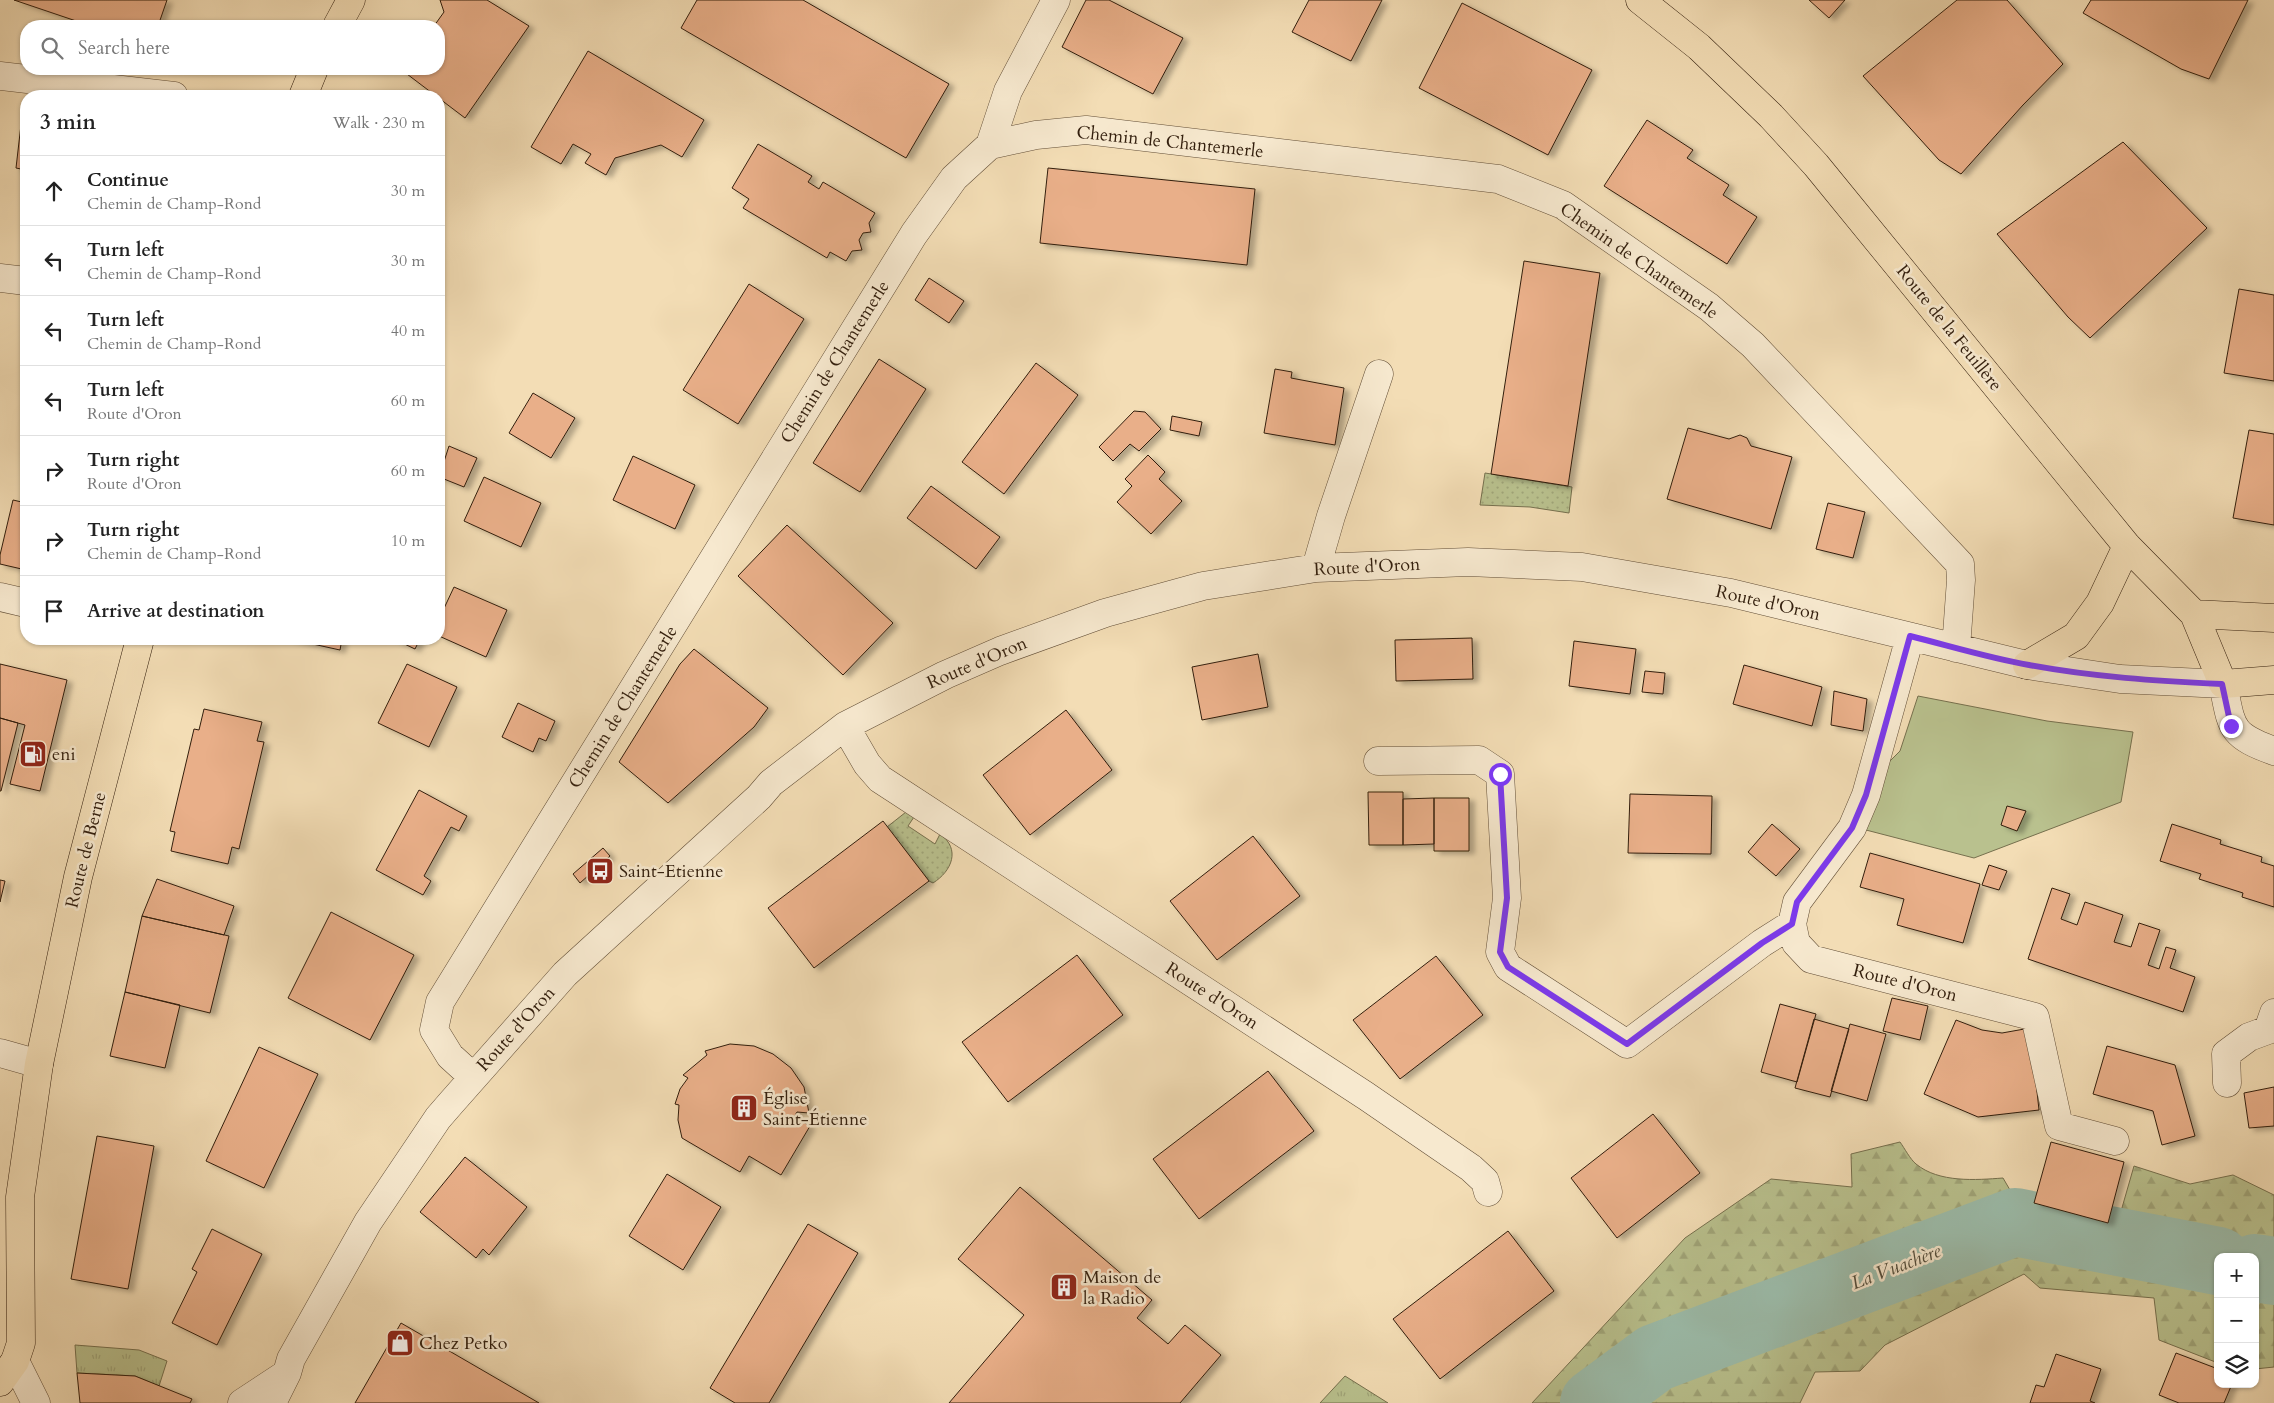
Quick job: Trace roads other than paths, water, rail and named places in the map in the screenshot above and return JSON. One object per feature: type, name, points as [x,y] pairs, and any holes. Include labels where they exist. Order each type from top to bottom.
[{"type":"main road","points":[[340,20],[351,0]]},
{"type":"main road","name":"Route de la Feuillère","points":[[1640,0],[1699,47],[1771,116],[1816,165],[2127,546],[2194,614],[2222,684]]},
{"type":"main road","points":[[305,90],[312,75]]},
{"type":"main road","points":[[2028,665],[2076,636],[2100,603],[2127,546]]},
{"type":"main road","points":[[2194,614],[2274,618]]},
{"type":"main road","name":"Route de Berne","points":[[8,1372],[21,1343],[20,1196],[39,1064],[78,877],[138,645]]},
{"type":"main road","name":"Route d'Oron","points":[[2222,684],[2274,680]]},
{"type":"street","points":[[990,145],[1008,91],[1056,0]]},
{"type":"street","points":[[0,76],[122,90]]},
{"type":"street","name":"Chemin de Chantemerle","points":[[473,1077],[450,1056],[434,1030],[440,1002],[914,234],[954,178],[990,145],[1036,135],[1086,130],[1498,179],[1564,205],[1709,307],[1753,345],[1960,564],[1961,580],[1956,648]]},
{"type":"street","points":[[0,278],[20,280]]},
{"type":"street","points":[[1316,568],[1331,516],[1379,374]]},
{"type":"street","name":"Route d'Oron","points":[[272,1403],[287,1373],[291,1359],[368,1222],[438,1118],[565,974],[771,783],[845,726],[945,675],[992,654],[1105,613],[1203,586],[1316,568],[1468,562],[1582,567],[1731,593],[2028,665],[2129,679],[2222,684]]},
{"type":"street","points":[[0,597],[20,602]]},
{"type":"street","points":[[1378,761],[1479,760],[1500,774],[1507,898],[1500,952],[1508,967],[1627,1044],[1762,943],[1792,924],[1797,902],[1852,828],[1866,795],[1910,636]]},
{"type":"street","points":[[2222,684],[2231,726],[2244,738],[2274,751]]},
{"type":"street","name":"Route d'Oron","points":[[845,726],[866,764],[880,779],[1463,1162],[1485,1181],[1488,1192]]},
{"type":"street","name":"Route d'Oron","points":[[1792,924],[1796,943],[1811,959],[2035,1016],[2059,1126],[2115,1141]]},
{"type":"street","points":[[2227,1083],[2226,1054],[2249,1037],[2268,1030],[2274,1014]]},
{"type":"street","points":[[0,1053],[39,1064]]},
{"type":"street","points":[[8,1372],[36,1403]]},
{"type":"street","points":[[242,1403],[287,1373]]},
{"type":"waterway","name":"La Vuachère","points":[[1594,1403],[1655,1358],[2015,1222],[2214,1260]]},
{"type":"waterway","name":"La Vuachère","points":[[2259,1269],[2274,1271]]},
{"type":"place","name":"eni","points":[[33,754]]},
{"type":"place","name":"Saint-Etienne","points":[[600,871]]},
{"type":"place","name":"Église Saint-Étienne","points":[[744,1108]]},
{"type":"place","name":"Maison de la Radio","points":[[1064,1287]]},
{"type":"place","name":"Chez Petko","points":[[400,1343]]}]
